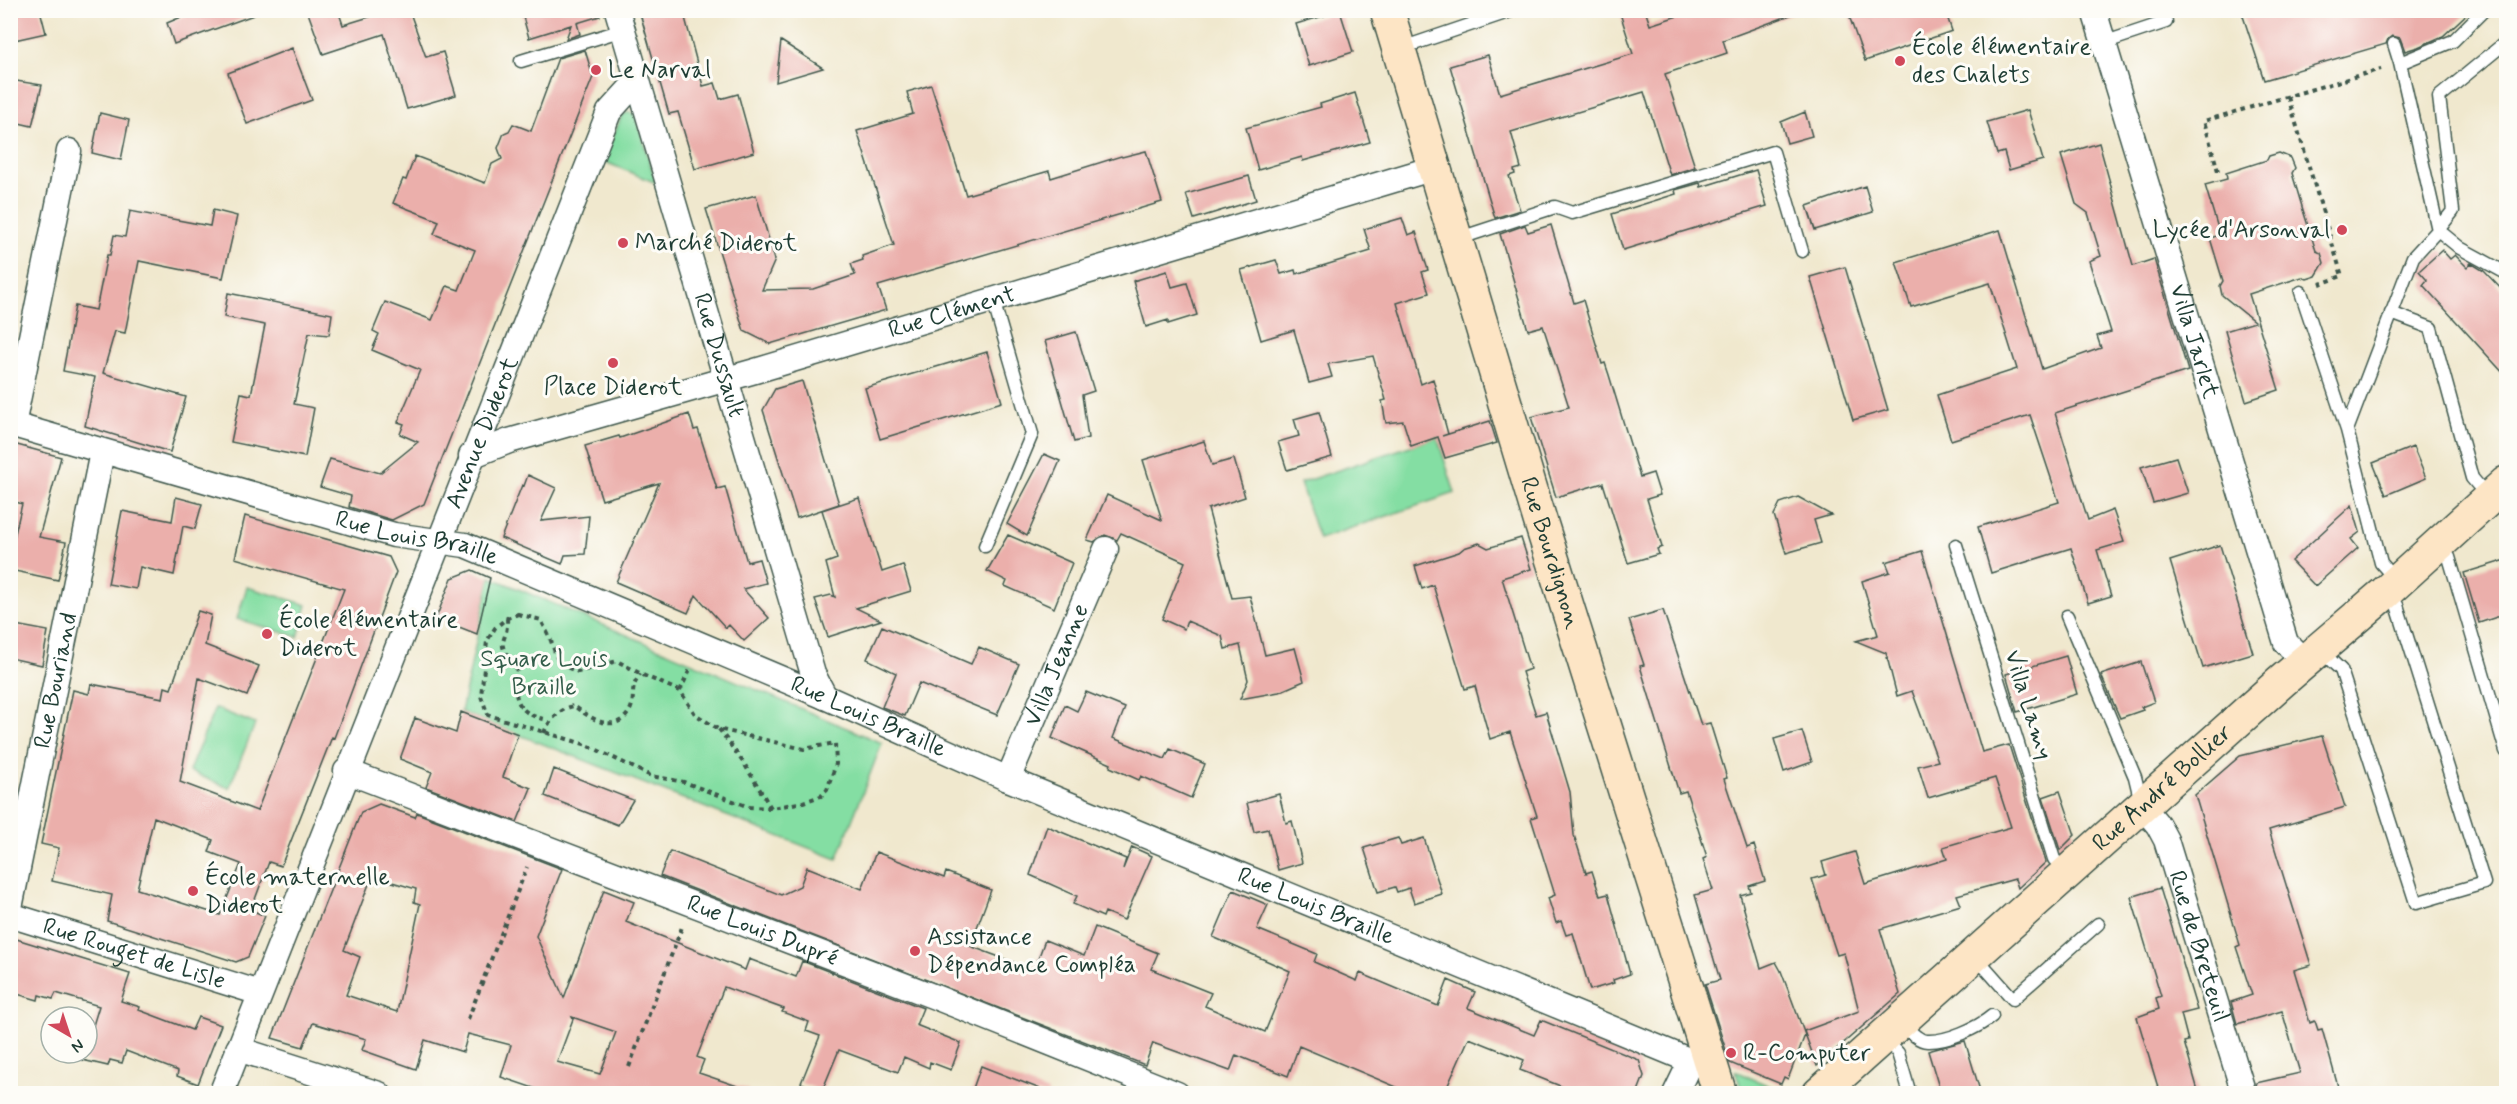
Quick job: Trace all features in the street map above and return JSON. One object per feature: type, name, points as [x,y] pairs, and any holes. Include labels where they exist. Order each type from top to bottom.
[{"type":"street","name":"Rue Bourdignon","points":[[1387,10],[1699,1058],[1720,1094]]},
{"type":"street","name":"Villa Jarlet","points":[[2094,12],[2286,643],[2312,656]]},
{"type":"street","name":"Rue Dussault","points":[[620,20],[813,674],[825,697]]},
{"type":"street","name":"Avenue Diderot","points":[[221,1094],[346,771],[609,112],[637,81]]},
{"type":"street","points":[[12,424],[69,151]]},
{"type":"street","name":"Rue Clément","points":[[471,456],[509,441],[726,379],[1434,168]]},
{"type":"street","name":"Rue Louis Braille","points":[[12,424],[394,535],[465,545],[825,697],[1008,779],[1699,1058]]},
{"type":"street","name":"Rue Bouriand","points":[[10,908],[102,452]]},
{"type":"street","name":"Rue André Bollier","points":[[1819,1094],[2066,873],[2438,547],[2498,491]]},
{"type":"street","name":"Villa Jeanne","points":[[1008,779],[1106,549]]},
{"type":"street","name":"Rue Louis Dupré","points":[[346,771],[924,993],[1177,1094]]},
{"type":"street","name":"Rue de Breteuil","points":[[2142,806],[2158,825],[2166,840],[2244,1094]]},
{"type":"street","name":"Rue Rouget de Lisle","points":[[10,915],[260,993]]},
{"type":"street","points":[[238,1049],[379,1094]]},
{"type":"street","points":[[1675,1094],[1699,1058]]},
{"type":"lane","points":[[1398,49],[1514,10]]},
{"type":"lane","points":[[2400,63],[2453,40],[2484,10]]},
{"type":"lane","points":[[521,61],[620,20]]},
{"type":"lane","points":[[2103,43],[2166,22]]},
{"type":"lane","points":[[2347,430],[2413,257],[2453,211],[2439,97],[2506,42]]},
{"type":"lane","points":[[2394,44],[2438,230],[2460,248],[2506,273]]},
{"type":"lane","points":[[1455,239],[1555,207],[1572,213],[1773,152],[1802,251]]},
{"type":"lane","points":[[2301,292],[2347,430],[2380,564],[2392,587],[2484,883],[2416,903],[2341,670],[2312,656]]},
{"type":"lane","points":[[985,546],[1032,434],[993,300]]},
{"type":"lane","points":[[2391,313],[2431,328],[2472,478],[2498,491]]},
{"type":"lane","name":"Villa Lamy","points":[[1956,545],[2054,859],[2066,873]]},
{"type":"lane","points":[[2438,547],[2449,557],[2506,751]]},
{"type":"lane","points":[[2067,616],[2135,777],[2142,806]]},
{"type":"lane","points":[[1974,955],[2013,999],[2098,924]]},
{"type":"lane","points":[[1892,1029],[1926,1042],[1969,1032],[1992,1016]]},
{"type":"lane","points":[[1892,1029],[1910,1094]]},
{"type":"path","points":[[2218,171],[2204,121],[2400,63]]},
{"type":"path","points":[[2288,98],[2342,276],[2301,292]]},
{"type":"path","points":[[718,729],[804,749],[835,743],[836,764],[827,790],[821,796],[803,802],[772,808],[749,807],[684,782],[651,776],[587,745],[488,715],[482,696],[487,641],[495,628],[507,618],[518,614],[541,620],[559,664],[578,672],[617,661],[640,674],[680,691],[695,714],[718,729],[745,765],[772,808]]},
{"type":"path","points":[[507,618],[507,626],[501,642],[505,654],[517,667],[515,689],[517,701],[528,714],[548,720]]},
{"type":"path","points":[[680,691],[693,662]]},
{"type":"path","points":[[544,733],[548,720],[568,707],[574,706],[593,720],[610,724],[620,719],[630,710],[634,686],[640,674]]},
{"type":"path","points":[[468,1019],[536,844]]},
{"type":"path","points":[[629,1067],[691,904]]},
{"type":"green space","points":[[629,112],[634,114],[637,120],[656,183],[603,161],[622,115]]},
{"type":"green space","points":[[1437,437],[1455,493],[1319,539],[1300,483]]},
{"type":"green space","name":"Square Louis Braille","points":[[490,577],[882,743],[837,859],[461,712]]},
{"type":"green space","points":[[247,587],[307,605],[298,637],[237,619]]},
{"type":"green space","points":[[215,708],[255,724],[229,788],[189,771]]},
{"type":"green space","points":[[1735,1071],[1785,1093],[1743,1093]]},
{"type":"building","points":[[10,10],[40,10],[46,33],[10,41]]},
{"type":"building","points":[[198,10],[258,10],[259,13],[174,44],[167,23]]},
{"type":"building","points":[[307,10],[338,10],[343,25],[392,10],[409,10],[426,57],[443,52],[456,95],[407,109],[384,34],[323,54]]},
{"type":"building","points":[[521,10],[599,10],[600,16],[577,23],[580,34],[566,39],[571,25],[529,38]]},
{"type":"building","points":[[639,10],[683,10],[703,86],[715,83],[720,99],[738,94],[754,152],[695,169],[678,112],[669,114]]},
{"type":"building","points":[[1619,10],[1645,10],[1650,25],[1696,10],[1796,10],[1796,13],[1723,40],[1727,53],[1665,74],[1695,167],[1670,175],[1644,92],[1511,132],[1521,168],[1514,170],[1515,174],[1509,176],[1520,210],[1495,218],[1450,66],[1488,55],[1500,94],[1633,54]]},
{"type":"building","points":[[1847,10],[1945,10],[1952,31],[1865,61]]},
{"type":"building","points":[[2241,10],[2471,10],[2443,36],[2418,47],[2405,51],[2400,38],[2392,36],[2386,44],[2264,80]]},
{"type":"building","points":[[1340,11],[1353,52],[1309,66],[1296,24]]},
{"type":"building","points":[[781,41],[823,68],[776,82]]},
{"type":"building","points":[[292,48],[312,100],[247,124],[228,73]]},
{"type":"building","points":[[585,50],[593,77],[424,504],[392,520],[349,507],[351,496],[320,487],[330,459],[380,473],[418,442],[400,434],[404,424],[398,422],[420,370],[372,350],[379,334],[373,331],[385,302],[432,320],[447,286],[459,290],[475,250],[434,234],[439,221],[393,203],[403,179],[406,180],[415,156],[485,183],[492,164],[502,159],[498,148],[504,133],[509,131],[513,124],[531,131],[558,58]]},
{"type":"building","points":[[10,80],[42,85],[32,126],[10,121]]},
{"type":"building","points":[[931,85],[966,195],[1049,171],[1051,178],[1121,156],[1146,151],[1162,202],[878,286],[886,310],[770,344],[744,331],[706,209],[756,195],[775,260],[762,290],[813,289],[855,275],[851,264],[863,260],[862,256],[894,245],[857,131],[913,114],[907,92]]},
{"type":"building","points":[[1355,93],[1370,142],[1303,161],[1302,157],[1258,170],[1246,128],[1321,107],[1320,104]]},
{"type":"building","points":[[2028,110],[2043,160],[2009,170],[2004,152],[1997,154],[1987,122]]},
{"type":"building","points":[[1805,112],[1812,136],[1787,143],[1781,122]]},
{"type":"building","points":[[100,113],[129,120],[121,160],[92,153]]},
{"type":"building","points":[[2099,143],[2133,266],[2154,259],[2188,371],[2055,413],[2088,520],[2113,510],[2124,542],[2097,550],[2111,596],[2088,603],[2071,548],[1991,573],[1978,527],[2059,502],[2030,415],[1951,440],[1937,395],[2017,369],[1990,283],[1911,307],[1896,262],[2000,230],[2042,369],[2101,348],[2097,336],[2111,332],[2089,261],[2101,256],[2088,213],[2076,204],[2061,155]]},
{"type":"building","points":[[2279,153],[2291,158],[2295,168],[2292,173],[2303,210],[2316,251],[2321,253],[2324,263],[2316,276],[2307,279],[2302,277],[2249,294],[2279,390],[2246,401],[2225,331],[2255,322],[2222,295],[2220,286],[2223,281],[2210,238],[2220,235],[2205,185],[2227,179],[2226,173],[2267,160],[2269,156]]},
{"type":"building","points":[[1756,170],[1767,206],[1623,250],[1612,214],[1676,194],[1675,190],[1700,183],[1701,187]]},
{"type":"building","points":[[1249,176],[1256,200],[1194,219],[1186,194]]},
{"type":"building","points":[[1865,186],[1873,212],[1815,230],[1807,206]]},
{"type":"building","points":[[213,210],[237,216],[223,278],[139,261],[125,333],[115,331],[103,373],[186,397],[170,452],[85,426],[95,377],[63,371],[75,306],[96,310],[107,255],[110,255],[114,235],[125,237],[130,211],[210,226]]},
{"type":"building","points":[[1402,218],[1408,235],[1416,232],[1428,270],[1422,272],[1429,293],[1397,303],[1421,384],[1433,379],[1448,434],[1442,436],[1490,421],[1497,443],[1445,458],[1438,437],[1411,446],[1403,421],[1386,423],[1382,401],[1386,400],[1373,356],[1328,364],[1332,377],[1309,383],[1294,330],[1261,340],[1241,270],[1276,260],[1281,274],[1295,270],[1296,274],[1371,251],[1364,229]]},
{"type":"building","points":[[1525,225],[1528,232],[1551,225],[1574,303],[1583,300],[1640,477],[1653,473],[1660,495],[1647,499],[1662,547],[1657,549],[1659,554],[1628,563],[1603,483],[1556,497],[1531,417],[1569,407],[1543,326],[1528,330],[1500,234]]},
{"type":"building","points":[[2442,250],[2450,259],[2455,255],[2467,267],[2471,263],[2484,271],[2506,294],[2506,376],[2423,285],[2427,280],[2419,271]]},
{"type":"building","points":[[1845,267],[1888,410],[1853,420],[1810,277]]},
{"type":"building","points":[[1167,271],[1172,287],[1187,283],[1197,315],[1168,324],[1168,320],[1146,327],[1133,281]]},
{"type":"building","points":[[228,293],[332,314],[329,335],[309,333],[294,404],[314,408],[305,457],[231,442],[241,393],[251,395],[265,325],[224,317]]},
{"type":"building","points":[[1076,332],[1094,391],[1082,395],[1088,438],[1074,442],[1045,341]]},
{"type":"building","points":[[987,352],[1002,402],[880,439],[865,388]]},
{"type":"building","points":[[802,381],[839,504],[797,518],[763,410],[775,389]]},
{"type":"building","points":[[1319,412],[1332,457],[1287,470],[1278,442],[1299,436],[1294,419]]},
{"type":"building","points":[[689,414],[694,430],[698,429],[717,489],[725,487],[747,562],[759,559],[766,583],[743,589],[769,618],[744,641],[729,625],[726,628],[696,595],[688,613],[616,582],[659,483],[602,500],[585,446],[619,436],[620,438]]},
{"type":"building","points":[[1204,441],[1212,465],[1234,459],[1245,497],[1208,509],[1232,598],[1250,596],[1265,655],[1295,648],[1304,681],[1279,692],[1240,699],[1248,680],[1240,645],[1225,649],[1222,636],[1187,621],[1184,629],[1162,619],[1185,562],[1121,533],[1117,540],[1105,535],[1094,542],[1087,540],[1107,495],[1162,520],[1143,460]]},
{"type":"building","points":[[10,443],[61,457],[39,537],[66,542],[58,580],[10,570],[10,555],[22,504],[10,500]]},
{"type":"building","points":[[2413,447],[2426,478],[2386,495],[2373,463]]},
{"type":"building","points":[[1044,454],[1060,461],[1027,536],[1007,524]]},
{"type":"building","points":[[2176,457],[2188,493],[2153,503],[2141,467]]},
{"type":"building","points":[[528,475],[556,488],[541,521],[589,516],[585,554],[565,555],[562,564],[501,538]]},
{"type":"building","points":[[176,497],[202,504],[195,529],[183,526],[174,575],[140,567],[136,589],[108,584],[122,511],[172,521]]},
{"type":"building","points":[[1798,497],[1831,515],[1814,520],[1821,543],[1786,553],[1774,515],[1780,503]]},
{"type":"building","points":[[859,498],[882,572],[903,565],[911,591],[856,608],[881,620],[828,637],[815,599],[831,595],[835,597],[826,563],[837,559],[822,510]]},
{"type":"building","points":[[2352,505],[2360,532],[2351,539],[2358,548],[2315,586],[2291,561]]},
{"type":"building","points":[[245,516],[389,557],[396,572],[334,738],[332,737],[281,866],[269,862],[251,910],[265,916],[248,957],[236,962],[107,921],[112,895],[52,881],[59,848],[41,844],[73,690],[89,694],[91,684],[163,698],[165,687],[171,689],[198,611],[211,615],[205,645],[259,666],[247,696],[199,678],[180,782],[257,811],[344,589],[235,558]],"holes":[[[154,817],[213,840],[209,852],[241,864],[220,915],[137,889]]]},
{"type":"building","points":[[1008,535],[1072,563],[1054,608],[1005,586],[1007,581],[987,571]]},
{"type":"building","points":[[1521,538],[1531,569],[1502,578],[1530,669],[1522,672],[1536,715],[1546,712],[1570,792],[1574,835],[1586,873],[1592,871],[1600,896],[1608,894],[1630,974],[1613,980],[1614,983],[1590,990],[1573,933],[1566,935],[1561,921],[1556,923],[1548,898],[1555,895],[1531,818],[1537,816],[1510,732],[1490,739],[1475,686],[1465,689],[1433,585],[1422,589],[1415,566],[1479,543],[1488,548]]},
{"type":"building","points":[[2220,545],[2253,653],[2203,668],[2170,561]]},
{"type":"building","points":[[1922,551],[1982,752],[2009,745],[2046,862],[2018,888],[2015,879],[1957,895],[1961,905],[1880,929],[1900,994],[1817,1066],[1804,1031],[1859,1011],[1844,953],[1837,955],[1812,879],[1826,875],[1822,862],[1855,852],[1865,884],[1947,859],[1943,847],[2011,827],[1995,778],[1928,798],[1918,766],[1938,761],[1912,691],[1897,696],[1886,653],[1856,641],[1878,635],[1862,581],[1890,572],[1886,562]]},
{"type":"building","points":[[2506,560],[2506,614],[2479,623],[2464,573]]},
{"type":"building","points":[[472,570],[490,578],[477,634],[436,618],[452,578]]},
{"type":"building","points":[[1663,610],[1701,725],[1710,723],[1727,778],[1724,779],[1747,848],[1754,845],[1765,881],[1749,886],[1751,892],[1740,895],[1761,968],[1776,962],[1805,1035],[1788,1079],[1784,1077],[1781,1084],[1730,1063],[1705,984],[1720,980],[1695,895],[1713,890],[1703,859],[1707,857],[1686,791],[1679,793],[1640,666],[1644,665],[1629,620]]},
{"type":"building","points":[[10,624],[48,631],[42,665],[10,658]]},
{"type":"building","points":[[882,626],[971,664],[979,647],[1019,664],[997,715],[919,683],[905,716],[882,707],[896,673],[867,659]]},
{"type":"building","points":[[2066,656],[2077,694],[2017,712],[2006,674]]},
{"type":"building","points":[[2141,662],[2154,702],[2141,707],[2143,710],[2120,718],[2101,675]]},
{"type":"building","points":[[1086,692],[1125,708],[1113,738],[1165,759],[1170,749],[1205,764],[1191,798],[1141,776],[1139,780],[1110,767],[1111,764],[1052,738],[1065,705],[1077,711]]},
{"type":"building","points":[[461,712],[518,734],[503,777],[531,788],[517,822],[426,787],[432,772],[400,759],[415,718],[456,733]]},
{"type":"building","points":[[1802,731],[1812,762],[1784,772],[1774,739]]},
{"type":"building","points":[[2322,736],[2345,807],[2269,830],[2311,965],[2294,970],[2310,1023],[2315,1021],[2318,1030],[2322,1029],[2340,1094],[2258,1094],[2256,1083],[2300,1073],[2282,1011],[2237,1024],[2231,1002],[2252,995],[2236,947],[2240,945],[2195,795],[2240,756]]},
{"type":"building","points":[[554,769],[633,800],[618,825],[545,796]]},
{"type":"building","points":[[2060,791],[2075,835],[2060,850],[2043,797]]},
{"type":"building","points":[[1279,794],[1286,823],[1292,821],[1302,863],[1278,870],[1268,829],[1254,832],[1247,803]]},
{"type":"building","points":[[379,804],[415,817],[417,813],[562,869],[536,936],[564,998],[604,890],[634,902],[626,922],[745,970],[749,959],[796,977],[802,961],[923,1008],[916,1025],[961,1043],[951,1070],[930,1062],[929,1068],[904,1057],[898,1072],[839,1050],[822,1091],[801,1083],[820,1036],[806,1031],[809,1022],[782,1012],[784,1009],[724,987],[697,1057],[704,1060],[699,1073],[749,1090],[748,1094],[551,1094],[501,1077],[511,1045],[468,1034],[463,1052],[425,1040],[416,1069],[362,1050],[366,1039],[313,1023],[303,1047],[272,1038],[361,812]],"holes":[[[372,876],[416,889],[414,902],[420,904],[397,1012],[346,995],[360,957],[344,950]],[[572,1017],[616,1032],[600,1074],[557,1062]]]},
{"type":"building","points":[[1047,826],[1126,859],[1123,869],[1132,847],[1152,856],[1124,920],[1105,912],[1103,917],[1073,904],[1077,896],[1030,875]]},
{"type":"building","points":[[1398,838],[1401,845],[1424,838],[1442,894],[1414,903],[1409,888],[1397,892],[1395,887],[1378,892],[1364,848]]},
{"type":"building","points":[[670,851],[781,895],[800,886],[807,867],[862,889],[876,852],[944,878],[946,872],[991,890],[970,946],[1034,970],[1045,940],[1084,956],[1095,927],[1158,953],[1151,969],[1211,993],[1205,1006],[1265,1032],[1290,971],[1213,937],[1233,890],[1268,905],[1257,929],[1317,954],[1314,962],[1357,981],[1360,973],[1438,1006],[1448,980],[1475,992],[1468,1008],[1534,1035],[1541,1020],[1639,1060],[1644,1076],[1637,1094],[1572,1094],[1573,1091],[1520,1070],[1524,1060],[1469,1038],[1444,1094],[1413,1094],[1299,1046],[1288,1076],[1236,1055],[1230,1071],[1153,1043],[1145,1065],[660,876]]},
{"type":"building","points":[[2160,888],[2197,1010],[2181,1014],[2188,1041],[2184,1042],[2199,1094],[2160,1094],[2137,1017],[2159,1009],[2156,998],[2161,996],[2131,897]]},
{"type":"building","points":[[10,937],[130,974],[121,1001],[140,1007],[139,1010],[192,1030],[198,1017],[221,1025],[198,1084],[177,1076],[178,1071],[126,1051],[122,1063],[110,1060],[108,1066],[99,1064],[99,1005],[56,993],[53,999],[39,995],[38,1000],[10,992]]},
{"type":"building","points":[[1965,1041],[1981,1094],[1941,1094],[1928,1051]]},
{"type":"building","points":[[981,1066],[1048,1092],[1048,1094],[971,1094]]},
{"type":"place","name":"École élémentaire des Chalets","points":[[1900,61]]},
{"type":"place","name":"Le Narval","points":[[596,70]]},
{"type":"place","name":"Lycée d'Arsonval","points":[[2342,230]]},
{"type":"place","name":"Marché Diderot","points":[[623,243]]},
{"type":"place","name":"Place Diderot","points":[[613,363]]},
{"type":"place","name":"École élémentaire Diderot","points":[[267,634]]},
{"type":"place","name":"École maternelle Diderot","points":[[193,891]]},
{"type":"place","name":"Assistance Dépendance Compléa","points":[[915,951]]},
{"type":"place","name":"R-Computer","points":[[1731,1053]]}]
